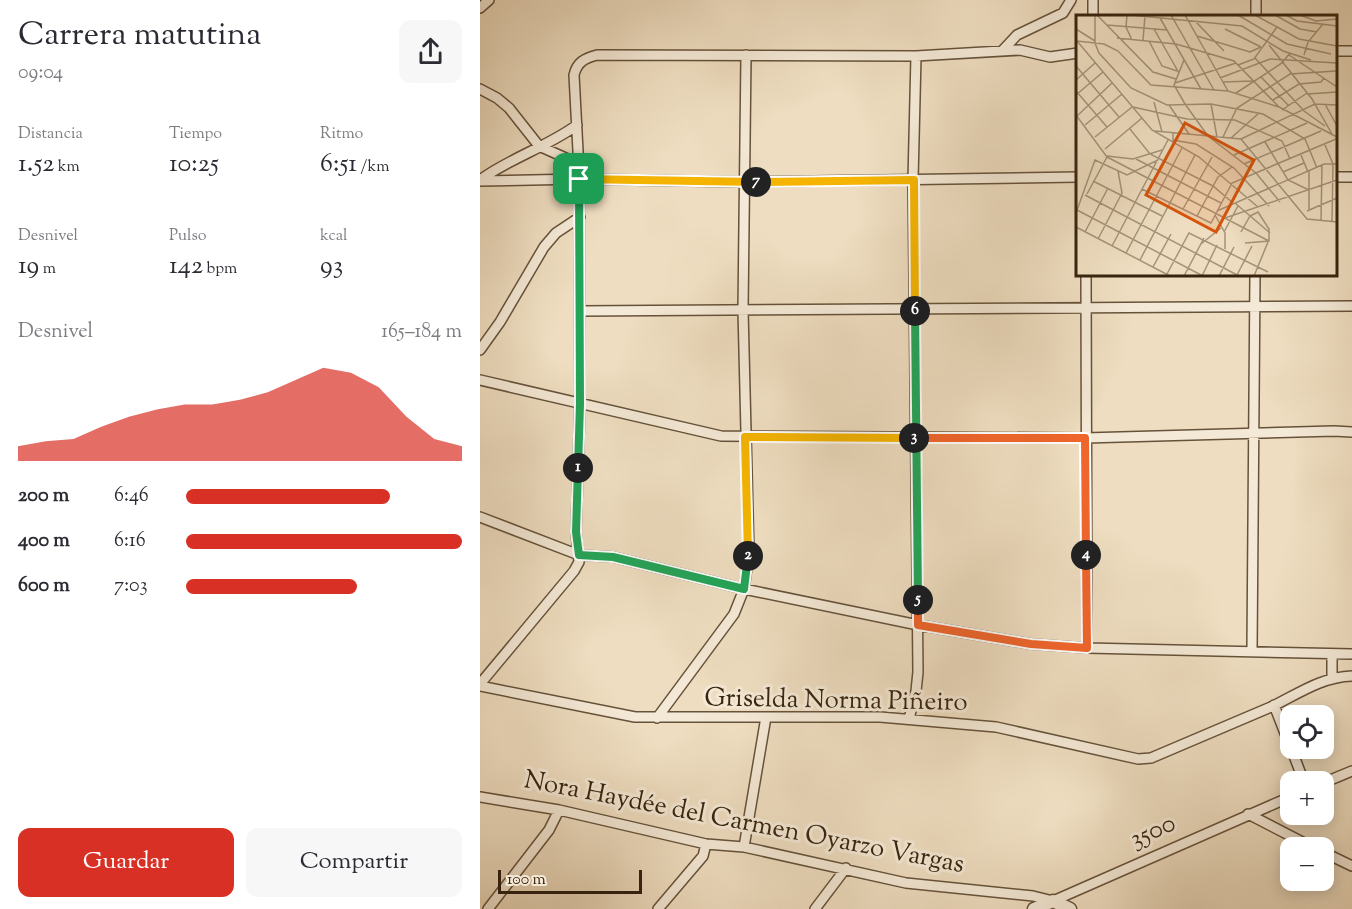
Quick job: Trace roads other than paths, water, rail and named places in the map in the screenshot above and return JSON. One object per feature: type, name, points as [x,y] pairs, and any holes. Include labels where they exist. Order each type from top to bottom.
[{"type":"street","points":[[480,8],[489,0]]},
{"type":"street","points":[[1002,51],[1017,35],[1063,13],[1071,0]]},
{"type":"street","points":[[480,685],[574,572],[579,562],[576,532],[580,404],[580,217],[574,75],[576,66],[585,58],[597,55],[916,56],[1020,50],[1050,57],[1076,54]]},
{"type":"street","points":[[657,718],[734,614],[744,589],[748,553],[743,310],[746,55]]},
{"type":"street","points":[[909,719],[916,691],[918,625],[914,180],[916,56]]},
{"type":"street","points":[[480,89],[509,108],[540,146],[568,159],[579,175]]},
{"type":"street","points":[[480,180],[495,169],[566,133],[577,125]]},
{"type":"street","points":[[480,180],[579,175],[744,182],[1076,177]]},
{"type":"street","points":[[480,350],[500,322],[544,246],[556,233],[580,217]]},
{"type":"street","points":[[1086,276],[1087,648]]},
{"type":"street","points":[[1252,650],[1255,276]]},
{"type":"street","points":[[580,311],[1352,306]]},
{"type":"street","points":[[480,380],[721,436],[1085,438],[1352,432]]},
{"type":"street","points":[[480,517],[579,555],[613,557],[744,589],[918,625],[1031,644],[1087,648],[1352,654]]},
{"type":"street","points":[[1332,654],[1332,678]]},
{"type":"street","name":"Griselda Norma Piñeiro","points":[[480,685],[635,717],[880,717],[1014,729],[1138,759],[1151,758],[1274,705],[1319,682],[1352,676]]},
{"type":"street","points":[[1274,705],[1280,720]]},
{"type":"street","points":[[744,847],[766,717]]},
{"type":"street","points":[[1334,778],[1352,771]]},
{"type":"street","name":"Nora Haydée del Carmen Oyarzo Vargas","points":[[480,797],[559,810],[706,844],[744,847],[906,883],[1033,896],[1053,901],[1070,909]]},
{"type":"street","name":"3500","points":[[1034,909],[1280,801]]},
{"type":"street","points":[[488,909],[549,830],[559,810]]},
{"type":"street","points":[[1248,814],[1293,837]]},
{"type":"street","points":[[658,909],[703,856],[706,844]]},
{"type":"street","points":[[1334,857],[1352,866]]},
{"type":"street","points":[[815,909],[846,868]]}]
